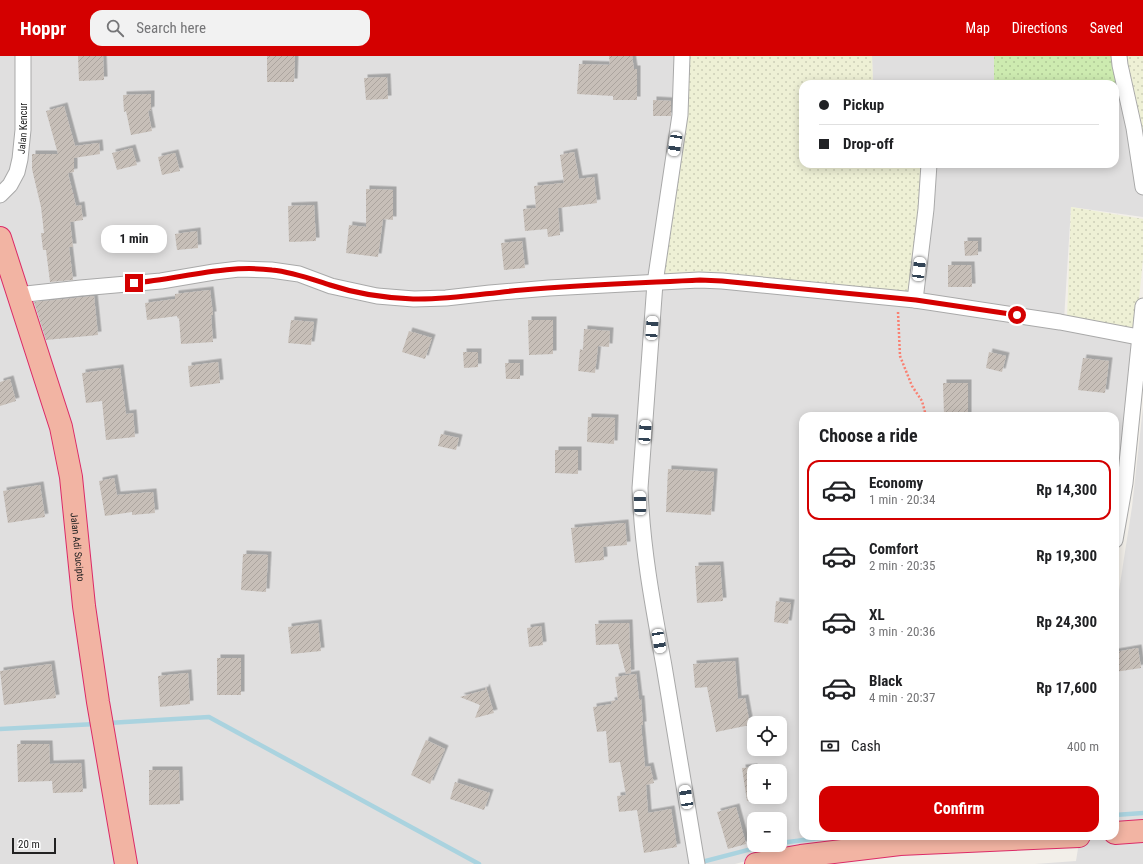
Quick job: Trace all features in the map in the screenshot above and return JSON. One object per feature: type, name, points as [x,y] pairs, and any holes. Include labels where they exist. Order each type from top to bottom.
[{"type":"highway","name":"Jalan Adi Sucipto","points":[[0,238],[17,295],[61,427],[70,470],[84,606],[101,726],[126,864]]},
{"type":"highway","points":[[1119,833],[1143,831]]},
{"type":"highway","points":[[756,864],[809,855],[893,845],[992,840]]},
{"type":"street","name":"Jalan Kencur","points":[[0,195],[10,184],[17,172],[20,159],[23,130],[22,56]]},
{"type":"street","points":[[682,56],[680,115],[655,283],[640,488],[641,519],[646,568],[696,862]]},
{"type":"street","points":[[1119,56],[1134,128],[1143,187]]},
{"type":"street","points":[[916,300],[926,209],[929,168]]},
{"type":"street","points":[[17,295],[161,281],[239,269],[271,270],[299,274],[331,286],[377,296],[414,299],[446,298],[548,288],[700,280],[916,300],[1060,322],[1142,338]]},
{"type":"street","points":[[1119,517],[1125,483],[1142,338],[1143,306]]},
{"type":"path","points":[[899,298],[900,356],[912,386],[922,401],[925,412]]},
{"type":"shaded area","points":[[0,56],[682,56],[656,282],[922,168],[1119,168],[1119,95],[1125,96],[1143,192],[1143,217],[1071,207],[1064,320],[1139,334],[1119,488],[1119,412],[799,412],[799,840],[992,840],[750,860],[735,864],[0,864]]},
{"type":"shaded area","points":[[872,56],[994,56],[994,80],[873,80]]},
{"type":"shaded area","points":[[1143,407],[1143,864],[1035,864],[1076,861],[1079,840],[1119,840],[1119,590],[1132,507]]},
{"type":"green space","points":[[682,56],[872,56],[873,80],[799,80],[799,168],[927,168],[914,296],[656,282]]},
{"type":"green space","points":[[994,56],[1112,56],[1112,64],[1118,80],[994,80]]},
{"type":"green space","points":[[1112,56],[1143,56],[1143,192],[1125,96],[1112,64]]},
{"type":"green space","points":[[1119,81],[1125,96],[1119,95]]},
{"type":"green space","points":[[1071,207],[1143,219],[1143,259],[1136,330],[1067,318]]},
{"type":"building","points":[[78,56],[103,56],[104,80],[79,81]]},
{"type":"building","points":[[267,56],[295,56],[294,82],[267,82]]},
{"type":"building","points":[[609,56],[632,56],[634,69],[637,69],[637,100],[613,100],[613,96],[577,94],[579,64],[610,65]]},
{"type":"building","points":[[387,77],[388,99],[366,100],[364,78]]},
{"type":"building","points":[[151,94],[151,110],[148,111],[152,131],[131,135],[126,111],[124,112],[123,95]]},
{"type":"building","points":[[653,100],[671,101],[671,116],[653,116]]},
{"type":"building","points":[[64,106],[75,146],[99,143],[100,154],[74,158],[74,172],[68,173],[76,206],[81,205],[83,220],[70,222],[73,247],[69,247],[73,280],[50,282],[46,250],[43,250],[41,233],[44,233],[41,207],[32,169],[32,154],[58,154],[46,111]]},
{"type":"building","points":[[132,148],[137,165],[117,170],[112,153]]},
{"type":"building","points":[[574,152],[579,179],[594,177],[597,203],[558,208],[560,235],[548,237],[547,229],[525,231],[523,209],[536,208],[534,186],[564,183],[560,155]]},
{"type":"building","points":[[175,153],[180,171],[162,175],[158,157]]},
{"type":"building","points":[[366,189],[393,190],[393,220],[383,219],[378,257],[346,253],[349,225],[366,227]]},
{"type":"building","points":[[314,205],[316,241],[289,242],[288,206]]},
{"type":"building","points":[[197,231],[198,248],[177,250],[175,234]]},
{"type":"building","points":[[522,241],[525,268],[504,270],[501,243]]},
{"type":"building","points":[[964,241],[978,241],[978,255],[965,256]]},
{"type":"building","points":[[948,265],[971,265],[972,287],[948,287]]},
{"type":"building","points":[[210,290],[213,315],[211,315],[213,342],[181,344],[179,318],[178,319],[177,316],[147,320],[145,303],[175,299],[175,294]]},
{"type":"building","points":[[94,296],[98,335],[46,340],[34,302]]},
{"type":"building","points":[[291,320],[314,322],[311,345],[288,343]]},
{"type":"building","points":[[528,320],[553,320],[553,354],[529,355]]},
{"type":"building","points":[[584,329],[610,331],[609,347],[598,346],[595,373],[578,371],[580,349],[583,350]]},
{"type":"building","points":[[409,331],[432,338],[425,359],[402,352]]},
{"type":"building","points":[[463,352],[478,352],[478,367],[464,368]]},
{"type":"building","points":[[989,352],[1006,356],[1002,372],[986,368]]},
{"type":"building","points":[[1083,358],[1109,361],[1105,393],[1078,390]]},
{"type":"building","points":[[218,362],[220,383],[190,387],[188,366]]},
{"type":"building","points":[[505,363],[520,363],[520,379],[506,379]]},
{"type":"building","points":[[120,368],[126,414],[133,413],[135,437],[106,440],[102,401],[86,403],[82,373]]},
{"type":"building","points":[[10,379],[16,401],[0,406],[0,382]]},
{"type":"building","points":[[943,383],[968,383],[968,412],[944,412]]},
{"type":"building","points":[[588,417],[615,418],[614,444],[587,442]]},
{"type":"building","points":[[441,434],[459,438],[456,450],[438,446]]},
{"type":"building","points":[[555,450],[578,450],[578,474],[555,473]]},
{"type":"building","points":[[668,469],[714,472],[711,515],[666,512]]},
{"type":"building","points":[[114,478],[117,495],[153,492],[155,513],[132,515],[132,512],[105,516],[99,481]]},
{"type":"building","points":[[40,485],[45,517],[8,523],[3,491]]},
{"type":"building","points":[[625,523],[627,545],[603,547],[604,560],[575,563],[571,528]]},
{"type":"building","points":[[243,554],[268,555],[266,592],[241,590]]},
{"type":"building","points":[[720,565],[723,601],[697,603],[695,566]]},
{"type":"building","points":[[776,601],[791,603],[788,624],[774,622]]},
{"type":"building","points":[[318,623],[321,651],[291,654],[288,627]]},
{"type":"building","points":[[629,623],[631,673],[626,674],[618,644],[596,645],[595,624]]},
{"type":"building","points":[[541,626],[543,645],[529,647],[527,628]]},
{"type":"building","points":[[1138,648],[1141,668],[1119,671],[1119,651]]},
{"type":"building","points":[[217,658],[241,658],[241,695],[217,695]]},
{"type":"building","points":[[735,661],[738,699],[745,698],[748,716],[747,716],[747,726],[716,732],[707,687],[695,688],[693,664]]},
{"type":"building","points":[[51,664],[56,698],[4,705],[0,671]]},
{"type":"building","points":[[188,673],[190,704],[160,707],[158,676]]},
{"type":"building","points":[[636,674],[639,699],[641,699],[643,725],[641,725],[645,767],[650,766],[654,783],[646,785],[648,813],[671,809],[677,847],[644,853],[637,810],[619,812],[617,796],[626,795],[620,762],[609,763],[606,731],[597,732],[593,707],[612,704],[611,701],[618,700],[615,677]]},
{"type":"building","points":[[486,687],[494,713],[475,718],[480,705],[460,697],[485,690]]},
{"type":"building","points":[[426,740],[445,749],[430,784],[411,775]]},
{"type":"building","points":[[17,744],[49,744],[50,764],[81,763],[83,792],[53,793],[52,781],[18,782]]},
{"type":"building","points":[[742,768],[747,768],[747,801]]},
{"type":"building","points":[[149,770],[179,770],[180,804],[149,805]]},
{"type":"building","points":[[455,782],[490,793],[484,810],[450,799]]},
{"type":"building","points":[[736,807],[746,844],[728,849],[717,812]]},
{"type":"waterway","points":[[108,723],[209,717],[479,864]]},
{"type":"waterway","points":[[0,729],[96,724]]},
{"type":"waterway","points":[[1119,815],[1143,813]]},
{"type":"waterway","points":[[787,842],[804,840]]},
{"type":"waterway","points":[[698,863],[747,850]]},
{"type":"route","points":[[134,283],[161,281],[239,269],[271,270],[299,274],[331,286],[377,296],[414,299],[446,298],[548,288],[700,280],[916,300],[1017,315]]}]
